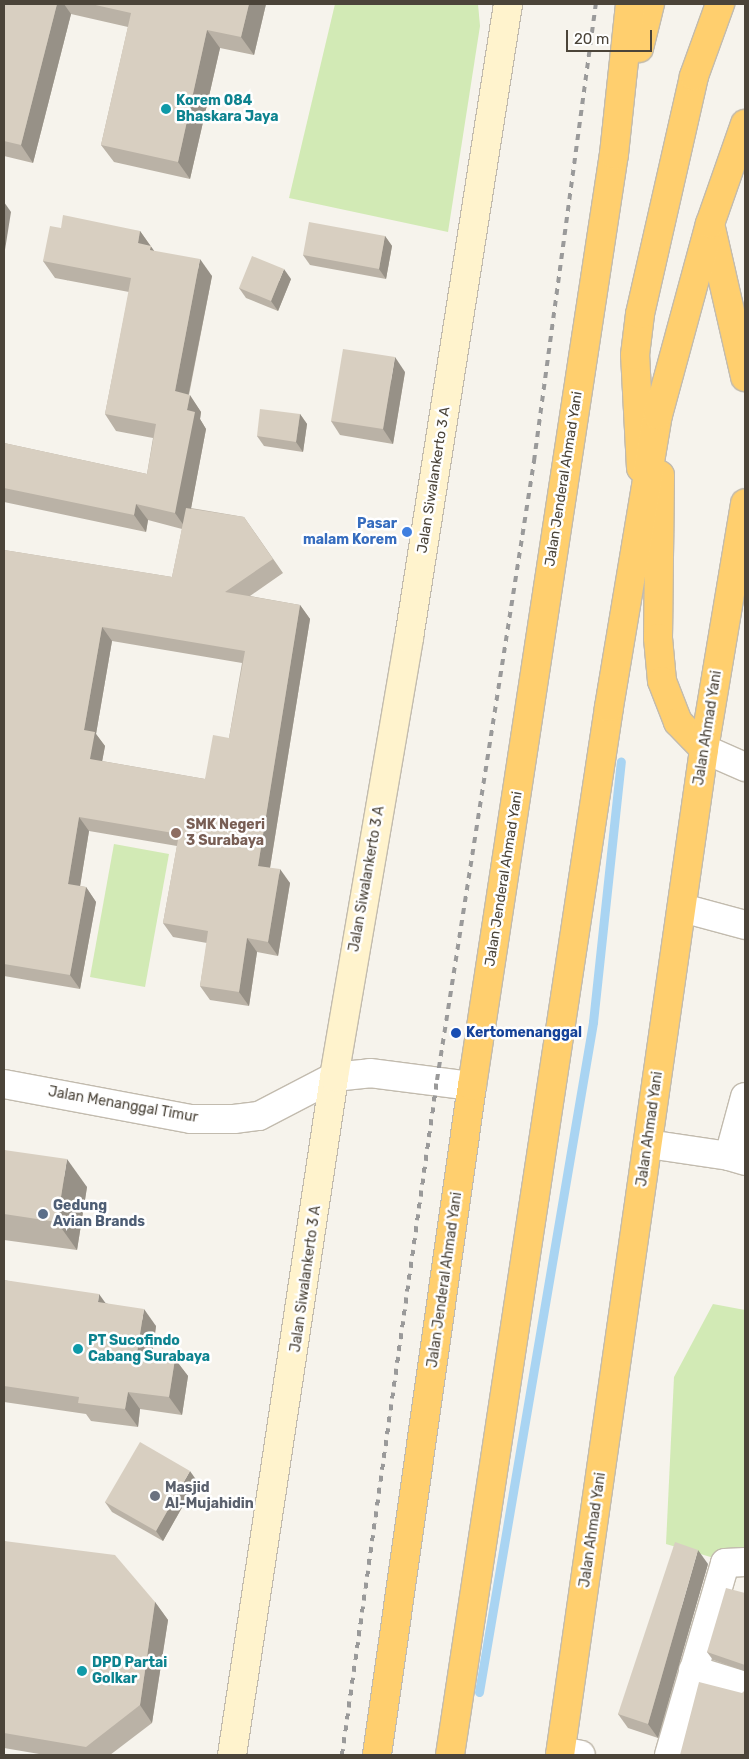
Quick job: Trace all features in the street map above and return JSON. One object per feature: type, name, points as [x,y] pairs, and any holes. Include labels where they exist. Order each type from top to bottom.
[{"type":"highway","name":"Jalan Jenderal Ahmad Yani","points":[[377,1755],[472,1086],[614,154],[630,4]]},
{"type":"highway","points":[[614,154],[650,4]]},
{"type":"highway","points":[[645,494],[636,439],[635,355],[640,314],[694,76],[720,4]]},
{"type":"highway","points":[[452,1752],[658,416],[710,224],[745,124]]},
{"type":"highway","points":[[710,224],[745,377]]},
{"type":"highway","points":[[658,416],[662,681],[678,722],[704,749]]},
{"type":"highway","name":"Jalan Ahmad Yani","points":[[568,1754],[648,1144],[704,749],[745,503]]},
{"type":"main road","name":"Jalan Siwalankerto 3 A","points":[[232,1755],[334,1077],[410,638],[508,4]]},
{"type":"street","points":[[704,749],[745,767]]},
{"type":"street","points":[[682,908],[745,925]]},
{"type":"street","name":"Jalan Menanggal Timur","points":[[4,1084],[191,1119],[234,1119],[259,1116],[334,1077],[370,1073],[472,1086]]},
{"type":"street","points":[[648,1144],[737,1159],[745,1097]]},
{"type":"street","points":[[669,1755],[725,1563],[745,1562]]},
{"type":"street","points":[[693,1670],[745,1686]]},
{"type":"green space","points":[[335,4],[478,4],[480,26],[448,232],[289,198]]},
{"type":"green space","points":[[114,844],[169,854],[145,987],[90,977]]},
{"type":"green space","points":[[713,1304],[745,1310],[745,1567],[666,1544],[674,1377]]},
{"type":"building","points":[[4,4],[57,4],[21,145],[4,141]]},
{"type":"building","name":"Korem 084 Bhaskara Jaya","points":[[91,4],[249,4],[241,37],[207,30],[178,162],[101,145],[131,13]]},
{"type":"building","points":[[63,215],[140,231],[138,243],[151,246],[150,250],[200,259],[175,391],[190,395],[187,410],[195,412],[175,513],[136,504],[134,515],[4,488],[4,443],[147,474],[156,424],[105,414],[131,278],[43,261],[50,226],[61,228]]},
{"type":"building","points":[[309,222],[385,236],[379,269],[303,255]]},
{"type":"building","points":[[252,256],[284,269],[271,301],[239,288]]},
{"type":"building","points":[[343,349],[395,357],[383,429],[331,421]]},
{"type":"building","points":[[260,409],[300,414],[296,442],[257,436]]},
{"type":"building","points":[[186,508],[244,517],[273,559],[225,592],[300,605],[258,866],[280,869],[268,942],[247,938],[239,992],[200,986],[208,931],[163,923],[179,834],[79,817],[68,884],[86,887],[70,975],[4,964],[4,550],[172,577]],"holes":[[[102,627],[245,651],[229,738],[213,735],[205,779],[90,759],[95,732],[84,730]]]},
{"type":"building","points":[[4,1150],[67,1159],[57,1222],[4,1214]]},
{"type":"building","name":"PT Sucofindo Cabang Surabaya","points":[[4,1280],[99,1294],[98,1302],[144,1309],[137,1353],[175,1359],[169,1397],[128,1392],[125,1409],[78,1403],[79,1397],[4,1386]]},
{"type":"building","name":"Masjid Al-Mujahidin","points":[[140,1442],[190,1471],[156,1531],[105,1502]]},
{"type":"building","name":"DPD Partai Golkar","points":[[4,1541],[115,1555],[155,1602],[140,1705],[86,1747],[4,1733]]},
{"type":"building","points":[[675,1542],[698,1550],[648,1724],[618,1714]]},
{"type":"building","points":[[726,1588],[745,1593],[745,1665],[707,1652]]},
{"type":"building","points":[[699,1682],[742,1693],[745,1690],[745,1755],[680,1755]]},
{"type":"waterway","points":[[479,1692],[593,1022],[621,761]]},
{"type":"railway","points":[[342,1755],[437,1080],[534,461],[596,4]]},
{"type":"place","name":"Korem 084 Bhaskara Jaya","points":[[166,109]]},
{"type":"place","name":"Pasar malam Korem","points":[[407,532]]},
{"type":"place","name":"SMK Negeri 3 Surabaya","points":[[176,833]]},
{"type":"place","name":"Kertomenanggal","points":[[456,1033]]},
{"type":"place","name":"Gedung Avian Brands","points":[[43,1214]]},
{"type":"place","name":"PT Sucofindo Cabang Surabaya","points":[[78,1349]]},
{"type":"place","name":"Masjid Al-Mujahidin","points":[[155,1496]]},
{"type":"place","name":"DPD Partai Golkar","points":[[82,1671]]}]
